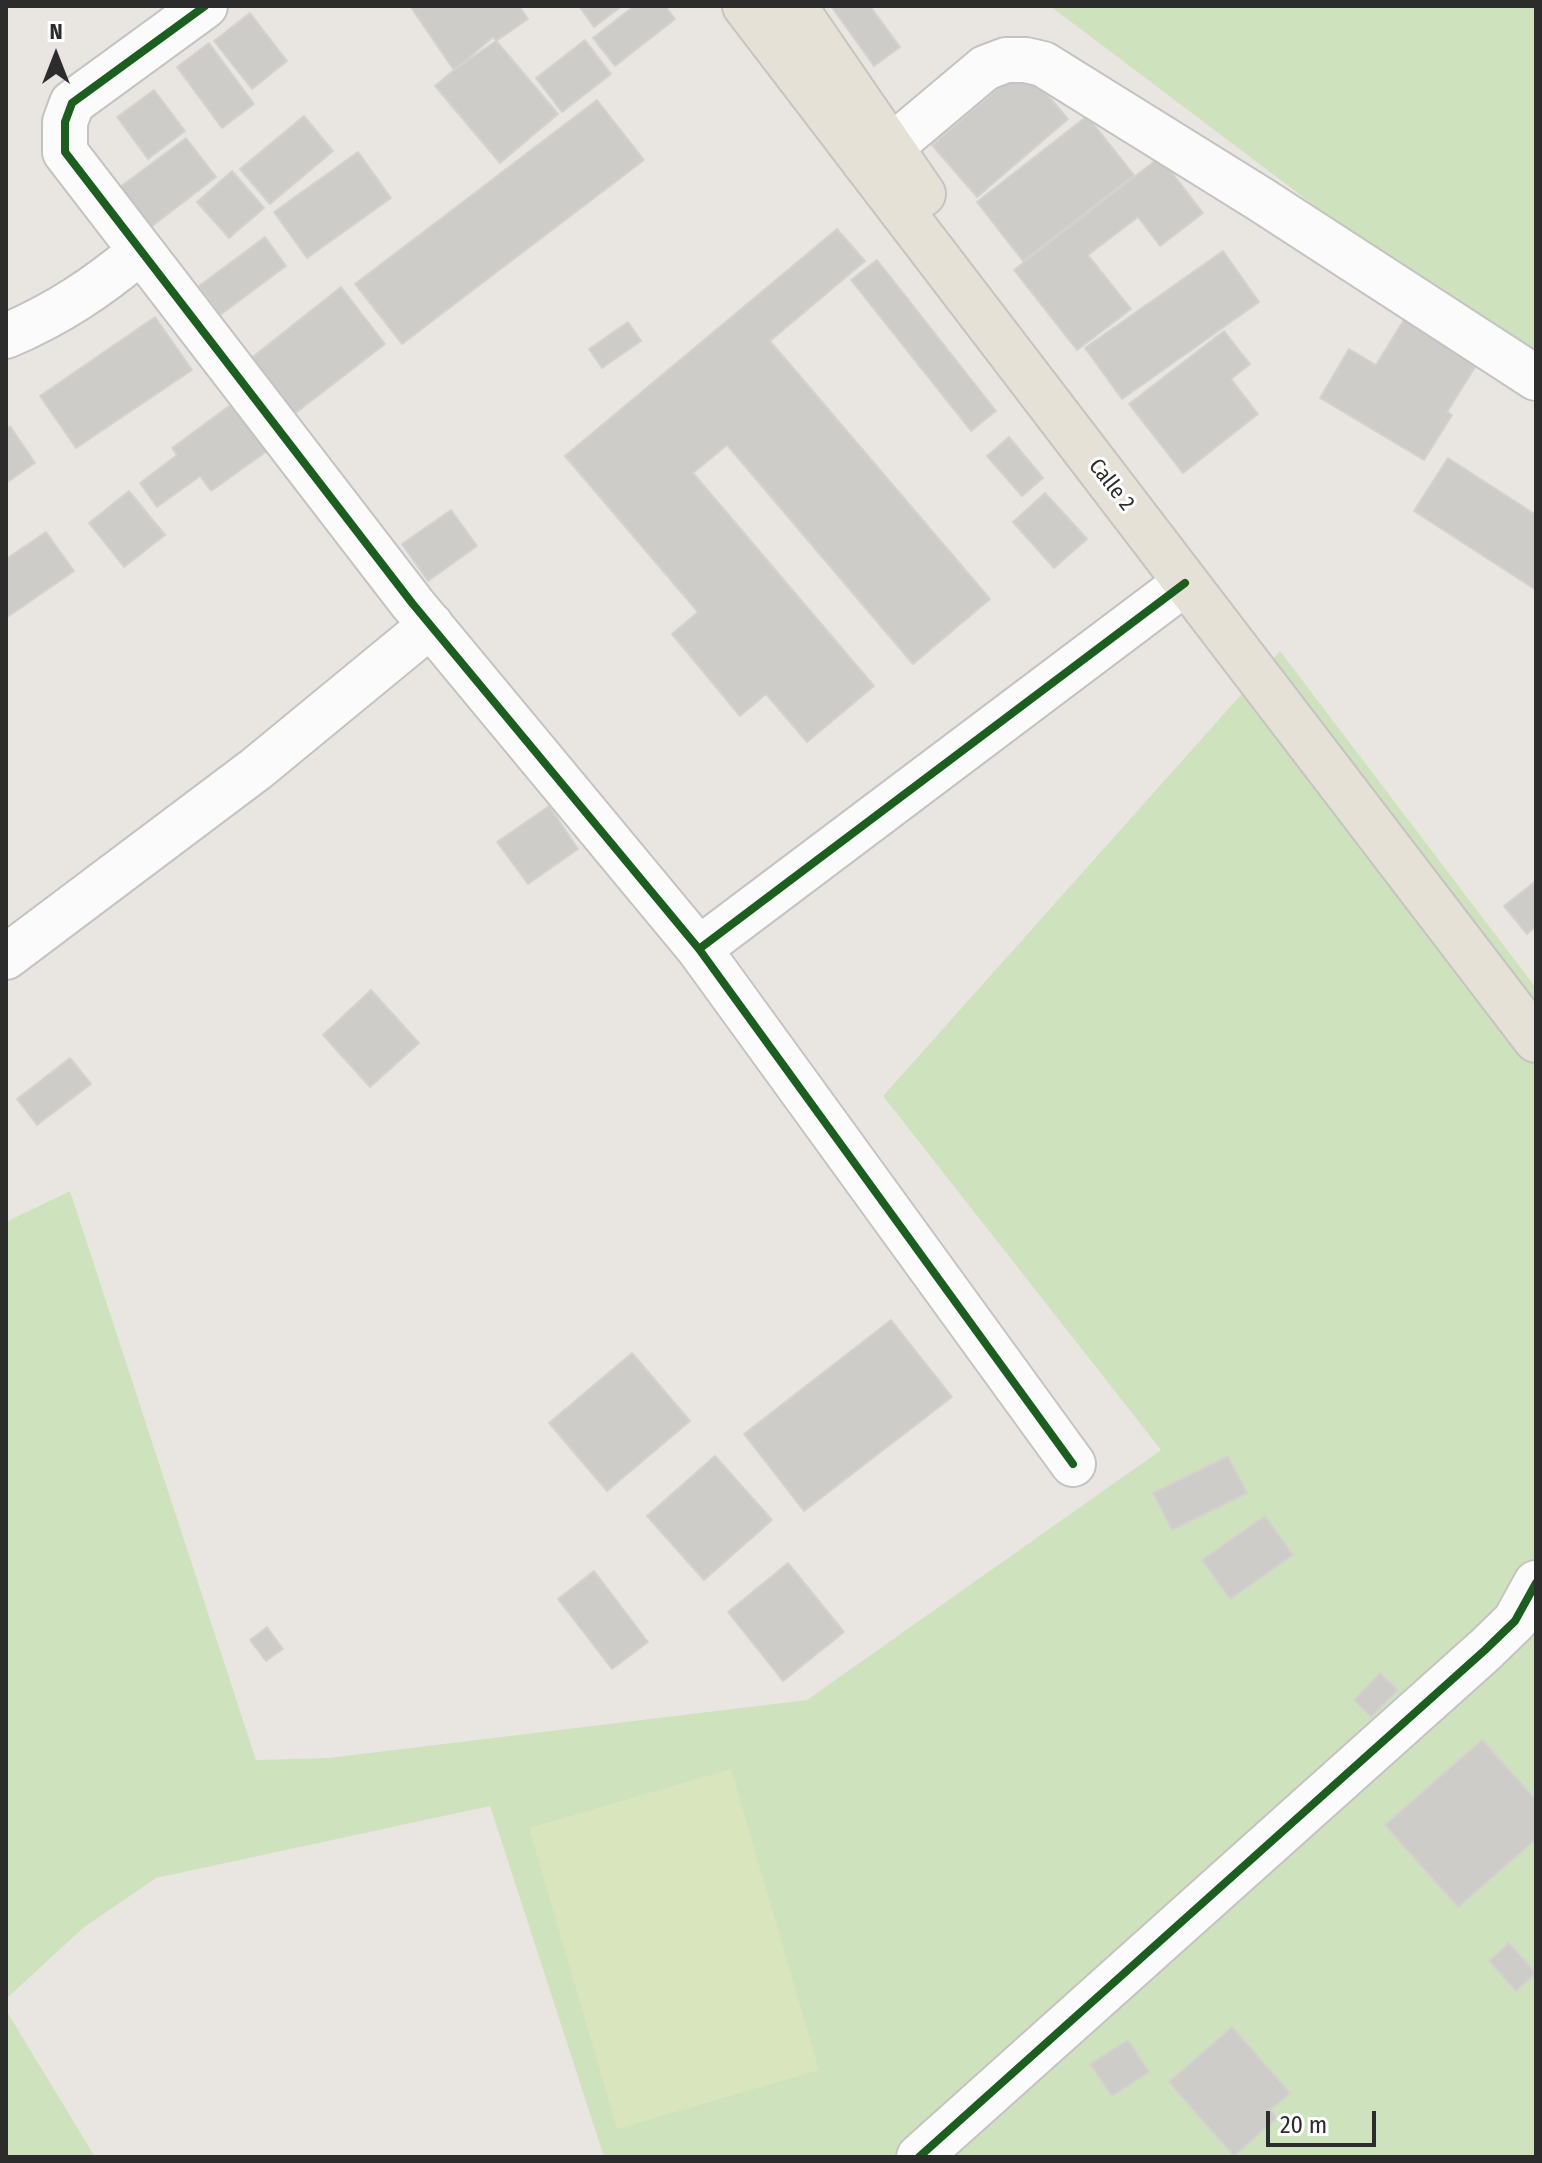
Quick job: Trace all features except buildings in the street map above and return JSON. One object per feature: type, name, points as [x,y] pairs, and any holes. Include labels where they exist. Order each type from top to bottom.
[{"type":"main road","name":"Calle 2","points":[[745,6],[878,155]]},
{"type":"main road","name":"Calle 2","points":[[794,6],[878,155],[1135,517],[1536,1040]]},
{"type":"street","points":[[205,6],[72,103],[65,122],[65,152],[431,625],[699,949],[1073,1464]]},
{"type":"street","points":[[878,155],[985,68],[1006,60],[1043,64],[1260,199],[1536,378]]},
{"type":"street","points":[[6,336],[46,319],[102,284],[141,251]]},
{"type":"street","points":[[699,949],[1185,583]]},
{"type":"street","points":[[6,957],[256,769],[431,625]]},
{"type":"street","points":[[919,2157],[1485,1650],[1515,1621],[1536,1583]]},
{"type":"green space","points":[[1050,6],[1536,6],[1536,350],[1523,363]]},
{"type":"green space","points":[[1280,651],[1536,988],[1536,2157],[604,2157],[490,1806],[156,1878],[83,1928],[6,1999],[6,1222],[70,1191],[256,1760],[328,1758],[807,1700],[1161,1450],[883,1096]]},
{"type":"green space","points":[[731,1769],[819,2070],[617,2129],[529,1828]]},
{"type":"green space","points":[[6,2010],[95,2157],[6,2157]]},
{"type":"cycle path","points":[[205,6],[72,103],[65,122],[65,152],[412,603],[699,949],[1073,1464]]},
{"type":"cycle path","points":[[699,949],[1185,583]]},
{"type":"cycle path","points":[[919,2157],[1485,1650],[1515,1621],[1536,1583]]}]
